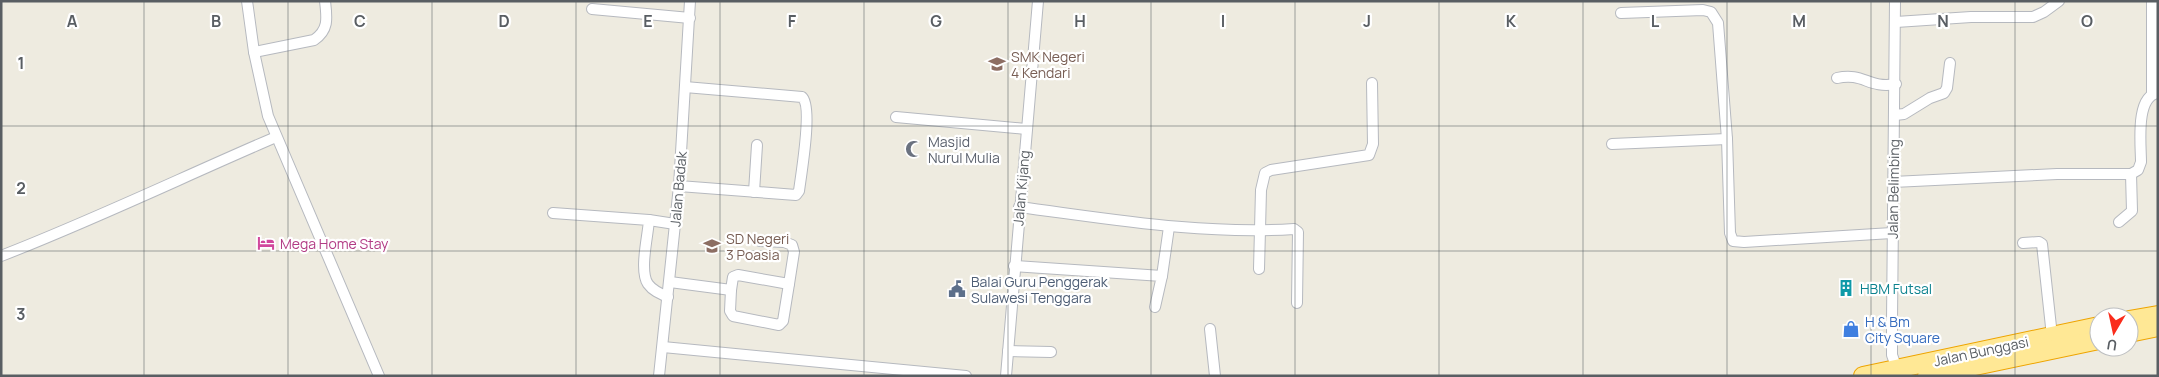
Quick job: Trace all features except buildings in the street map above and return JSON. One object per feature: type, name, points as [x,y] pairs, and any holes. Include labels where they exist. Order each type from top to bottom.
[{"type":"highway","points":[[2139,320],[2157,321]]},
{"type":"highway","points":[[2139,329],[2157,321]]},
{"type":"highway","name":"Jalan Bunggasi","points":[[1863,376],[1898,372],[2089,328]]},
{"type":"highway","name":"Jalan Bunggasi","points":[[1926,376],[1959,372],[2089,342]]},
{"type":"street","points":[[247,1],[263,100],[276,137],[379,376]]},
{"type":"street","points":[[254,52],[314,40],[321,36],[326,25],[325,1]]},
{"type":"street","name":"Jalan Badak","points":[[659,376],[679,186],[690,1]]},
{"type":"street","name":"Jalan Kijang","points":[[1006,376],[1038,1]]},
{"type":"street","name":"Jalan Belimbing","points":[[1896,1],[1892,355],[1898,372]]},
{"type":"street","points":[[1896,22],[1972,17],[2034,17],[2059,1]]},
{"type":"street","points":[[1893,182],[2057,174],[2131,174],[2138,170],[2140,167],[2143,108],[2155,94],[2152,1]]},
{"type":"street","points":[[592,9],[690,18]]},
{"type":"street","points":[[1621,13],[1703,10],[1714,16],[1718,23],[1727,139],[1730,233],[1733,241],[1744,242],[1892,233]]},
{"type":"street","points":[[1895,115],[1904,114],[1930,98],[1944,93],[1947,88],[1950,63]]},
{"type":"street","points":[[1837,78],[1852,76],[1878,86],[1896,84]]},
{"type":"street","points":[[1259,269],[1261,190],[1264,175],[1268,171],[1364,157],[1371,154],[1373,144],[1372,83]]},
{"type":"street","points":[[679,186],[790,195],[798,193],[806,128],[807,108],[805,99],[789,94],[685,87]]},
{"type":"street","points":[[896,117],[1026,129]]},
{"type":"street","points":[[1,256],[58,234],[276,137]]},
{"type":"street","points":[[1612,144],[1727,139]]},
{"type":"street","points":[[754,192],[757,145]]},
{"type":"street","points":[[2119,222],[2132,211],[2131,174]]},
{"type":"street","points":[[1020,207],[1169,227],[1259,232],[1297,230],[1296,303]]},
{"type":"street","points":[[553,213],[649,220],[675,224]]},
{"type":"street","points":[[649,220],[644,270],[646,280],[654,291],[668,297]]},
{"type":"street","points":[[1155,307],[1162,276],[1169,227]]},
{"type":"street","points":[[760,241],[784,242],[792,245],[794,252],[784,321],[779,325],[734,316],[730,309],[732,278],[736,275],[789,284]]},
{"type":"street","points":[[2023,243],[2039,242],[2042,244],[2052,336]]},
{"type":"street","points":[[1014,266],[1162,276]]},
{"type":"street","points":[[670,282],[731,290]]},
{"type":"street","points":[[1210,329],[1214,376]]},
{"type":"street","points":[[663,347],[966,376]]},
{"type":"street","points":[[1008,351],[1051,352]]},
{"type":"place","name":"SMK Negeri 4 Kendari","points":[[997,64]]},
{"type":"place","name":"Masjid Nurul Mulia","points":[[914,149]]},
{"type":"place","name":"Mega Home Stay","points":[[266,243]]},
{"type":"place","name":"SD Negeri 3 Poasia","points":[[712,246]]},
{"type":"place","name":"HBM Futsal","points":[[1846,288]]},
{"type":"place","name":"Balai Guru Penggerak Sulawesi Tenggara","points":[[957,289]]},
{"type":"place","name":"H & Bm City Square","points":[[1851,329]]}]
